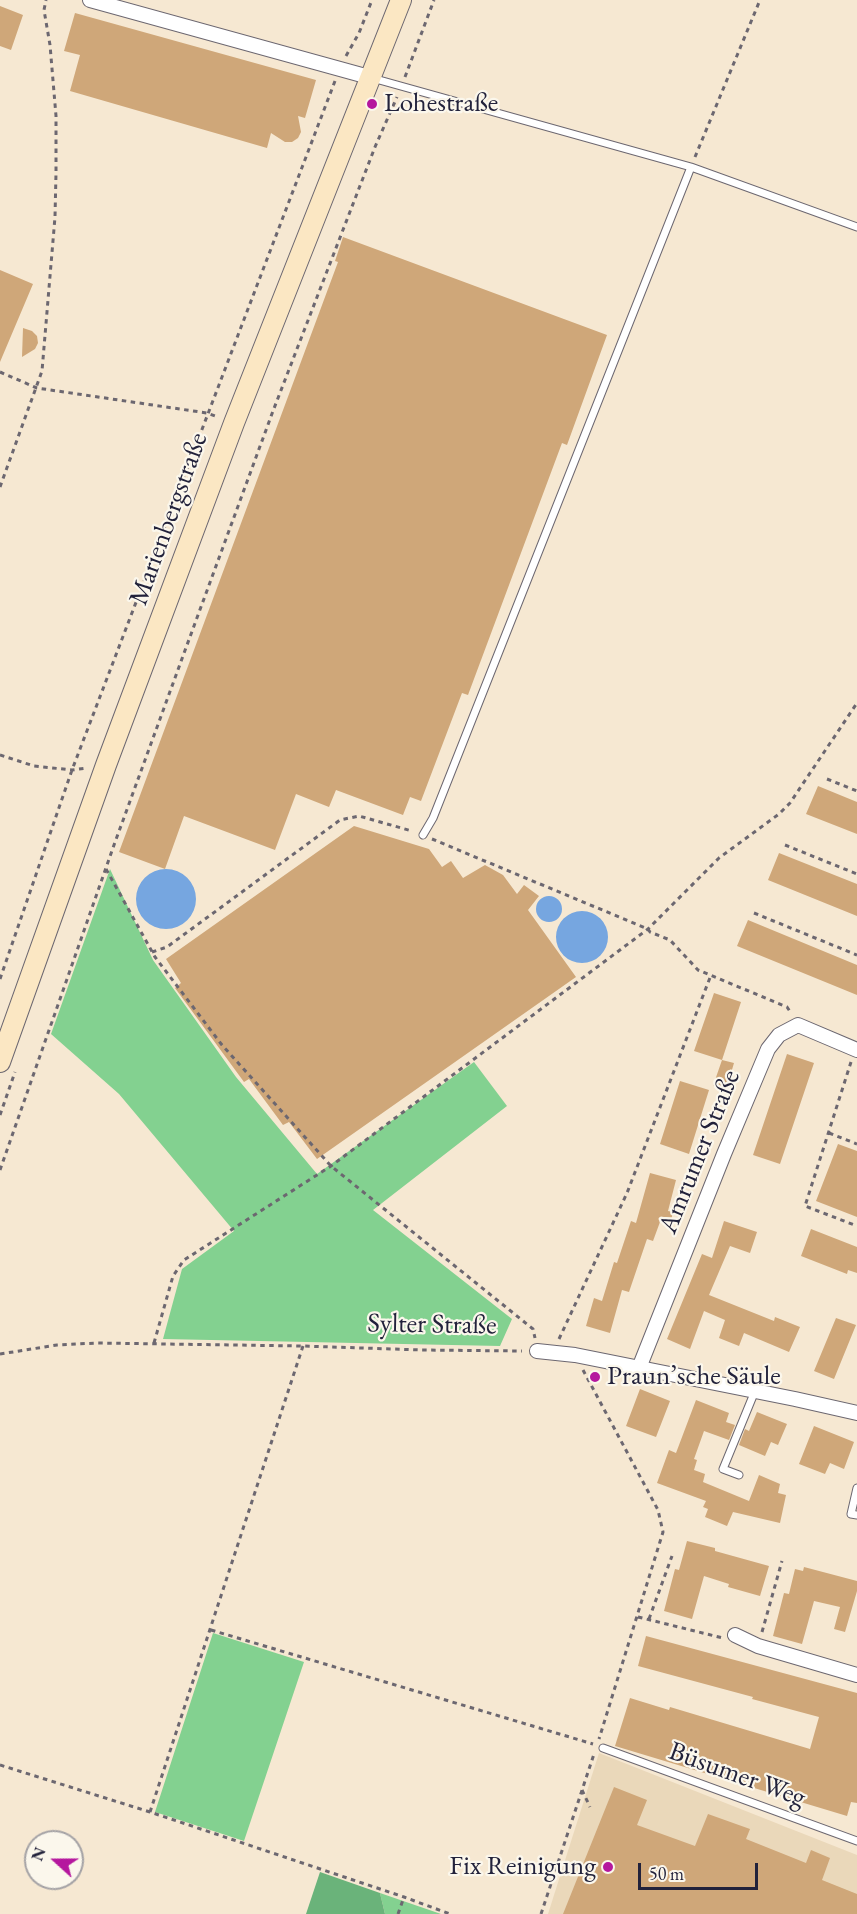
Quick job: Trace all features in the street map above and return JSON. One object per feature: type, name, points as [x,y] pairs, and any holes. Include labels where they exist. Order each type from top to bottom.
[{"type":"main road","name":"Marienbergstraße","points":[[0,1062],[106,765],[234,423],[401,0]]},
{"type":"street","points":[[90,0],[369,78]]},
{"type":"street","points":[[798,1025],[856,1049]]},
{"type":"street","name":"Amrumer Straße","points":[[639,1368],[768,1049],[779,1035],[798,1025]]},
{"type":"street","points":[[537,1351],[575,1355],[857,1413]]},
{"type":"street","points":[[735,1635],[758,1646],[857,1675]]},
{"type":"lane","points":[[369,78],[691,167],[857,227]]},
{"type":"lane","points":[[423,835],[433,818],[691,167]]},
{"type":"lane","points":[[739,1475],[723,1469],[755,1391]]},
{"type":"lane","points":[[857,1488],[851,1514],[857,1515]]},
{"type":"lane","name":"Büsumer Weg","points":[[600,1746],[857,1841]]},
{"type":"path","points":[[0,487],[42,371],[56,206],[56,116],[50,45],[44,10],[46,0]]},
{"type":"path","points":[[0,979],[72,770],[207,413],[339,69],[359,33],[372,0]]},
{"type":"path","points":[[0,1170],[106,869],[273,411],[370,158],[434,0]]},
{"type":"path","points":[[691,167],[760,0]]},
{"type":"path","points":[[0,372],[37,388],[207,413],[234,423]]},
{"type":"path","points":[[153,1343],[173,1276],[184,1260],[331,1166],[648,928],[719,858],[779,814],[790,803],[857,703]]},
{"type":"path","points":[[0,755],[34,766],[72,770],[106,765]]},
{"type":"path","points":[[827,779],[857,791]]},
{"type":"path","points":[[152,952],[167,947],[340,820],[359,816],[423,835],[648,928],[650,932],[670,940],[698,970],[787,1007],[798,1025]]},
{"type":"path","points":[[785,845],[857,874]]},
{"type":"path","points":[[106,869],[152,952],[222,1045],[331,1166],[533,1329],[537,1351]]},
{"type":"path","points":[[754,913],[857,955]]},
{"type":"path","points":[[560,1354],[559,1338],[627,1193],[711,975]]},
{"type":"path","points":[[856,1049],[805,1206],[857,1226]]},
{"type":"path","points":[[829,1133],[857,1144]]},
{"type":"path","name":"Sylter Straße","points":[[0,1354],[57,1345],[153,1343],[537,1351]]},
{"type":"path","points":[[150,1812],[303,1346]]},
{"type":"path","points":[[541,1914],[582,1791],[600,1746],[660,1543],[662,1522],[658,1510],[575,1355]]},
{"type":"path","points":[[649,1620],[672,1556]]},
{"type":"path","points":[[758,1646],[782,1561]]},
{"type":"path","points":[[638,1617],[721,1638],[735,1635]]},
{"type":"path","points":[[211,1630],[600,1746]]},
{"type":"path","points":[[0,1765],[150,1812],[450,1914]]},
{"type":"path","points":[[582,1791],[590,1807]]},
{"type":"path","points":[[399,1914],[404,1897]]},
{"type":"shaded area","points":[[599,1753],[857,1855],[857,1914],[548,1914]]},
{"type":"green space","points":[[110,869],[153,960],[236,1077],[317,1174],[474,1062],[507,1106],[373,1210],[512,1319],[500,1346],[163,1339],[182,1269],[234,1231],[119,1094],[51,1034]]},
{"type":"green space","points":[[213,1633],[304,1662],[244,1841],[155,1812]]},
{"type":"green space","points":[[320,1872],[380,1893],[385,1914],[306,1914]]},
{"type":"green space","points":[[380,1893],[441,1914],[385,1914]]},
{"type":"water","points":[[160,869],[172,869],[183,874],[191,882],[196,899],[194,911],[183,924],[172,929],[160,929],[149,924],[141,916],[136,905],[136,893],[141,882],[149,874]]},
{"type":"water","points":[[549,896],[558,900],[562,909],[558,918],[549,922],[540,918],[536,909],[540,900]]},
{"type":"water","points":[[582,911],[596,915],[604,923],[608,937],[604,951],[596,959],[582,963],[568,959],[560,951],[556,937],[560,923],[568,915]]},
{"type":"building","points":[[0,6],[23,15],[11,50],[0,46]]},
{"type":"building","points":[[75,13],[316,80],[305,118],[298,116],[301,132],[298,138],[292,142],[285,142],[271,133],[267,148],[70,91],[80,55],[64,51]]},
{"type":"building","points":[[343,237],[607,335],[567,445],[562,443],[468,695],[462,693],[421,801],[410,797],[403,815],[336,790],[329,807],[296,794],[275,850],[184,816],[165,869],[119,852],[338,262],[335,261]]},
{"type":"building","points":[[0,270],[33,284],[0,362]]},
{"type":"building","points":[[23,328],[32,331],[37,336],[38,343],[35,349],[22,357]]},
{"type":"building","points":[[818,786],[857,802],[857,834],[806,814]]},
{"type":"building","points":[[354,826],[429,849],[442,867],[451,861],[463,878],[485,865],[503,875],[517,894],[524,885],[539,896],[528,910],[576,977],[317,1159],[289,1122],[283,1125],[249,1079],[244,1082],[175,988],[181,983],[166,959]]},
{"type":"building","points":[[779,853],[857,884],[857,916],[768,880]]},
{"type":"building","points":[[748,920],[857,965],[857,995],[737,946]]},
{"type":"building","points":[[714,993],[741,1002],[722,1060],[694,1051]]},
{"type":"building","points":[[787,1054],[814,1063],[780,1164],[753,1155]]},
{"type":"building","points":[[722,1060],[734,1063],[726,1090],[713,1086]]},
{"type":"building","points":[[680,1081],[709,1090],[689,1154],[660,1144]]},
{"type":"building","points":[[838,1144],[857,1151],[857,1217],[816,1201]]},
{"type":"building","points":[[650,1173],[676,1180],[668,1211],[673,1212],[670,1225],[660,1222],[653,1241],[647,1239],[629,1292],[622,1290],[610,1333],[586,1326],[594,1298],[602,1301],[614,1262],[617,1263],[631,1221],[636,1223]]},
{"type":"building","points":[[724,1221],[757,1232],[750,1253],[730,1246],[709,1295],[774,1321],[775,1317],[800,1327],[789,1352],[744,1333],[739,1346],[719,1338],[725,1320],[704,1311],[690,1349],[667,1339],[702,1254],[712,1258]]},
{"type":"building","points":[[811,1229],[857,1247],[857,1273],[848,1270],[847,1274],[801,1256]]},
{"type":"building","points":[[836,1318],[856,1325],[834,1379],[814,1371]]},
{"type":"building","points":[[640,1389],[670,1401],[656,1437],[626,1426]]},
{"type":"building","points":[[696,1400],[729,1413],[726,1422],[735,1425],[729,1440],[704,1431],[694,1459],[697,1460],[694,1470],[705,1474],[703,1482],[749,1501],[759,1475],[780,1484],[778,1493],[786,1495],[780,1523],[733,1512],[727,1526],[705,1517],[708,1509],[703,1507],[706,1501],[657,1483],[669,1450],[676,1453]]},
{"type":"building","points":[[757,1412],[787,1424],[778,1445],[771,1442],[765,1456],[739,1445],[745,1429],[749,1431]]},
{"type":"building","points":[[814,1426],[854,1442],[844,1469],[830,1463],[825,1474],[799,1464]]},
{"type":"building","points":[[687,1541],[769,1566],[760,1596],[728,1587],[729,1584],[704,1576],[692,1619],[664,1611],[675,1569],[679,1570]]},
{"type":"building","points":[[804,1567],[857,1581],[857,1591],[845,1632],[834,1629],[840,1607],[814,1601],[802,1644],[773,1636],[784,1593],[789,1594],[795,1569],[803,1571]]},
{"type":"building","points":[[646,1636],[857,1693],[857,1803],[851,1802],[847,1816],[615,1746],[630,1698],[669,1710],[670,1707],[810,1749],[819,1717],[638,1666]]},
{"type":"building","points":[[614,1787],[647,1800],[637,1825],[695,1846],[708,1814],[750,1829],[746,1839],[806,1863],[811,1850],[830,1858],[822,1880],[857,1894],[857,1914],[563,1914]]},
{"type":"place","name":"Lohestraße","points":[[372,104]]},
{"type":"place","name":"Praun’sche Säule","points":[[595,1377]]},
{"type":"place","name":"Fix Reinigung","points":[[608,1867]]}]
